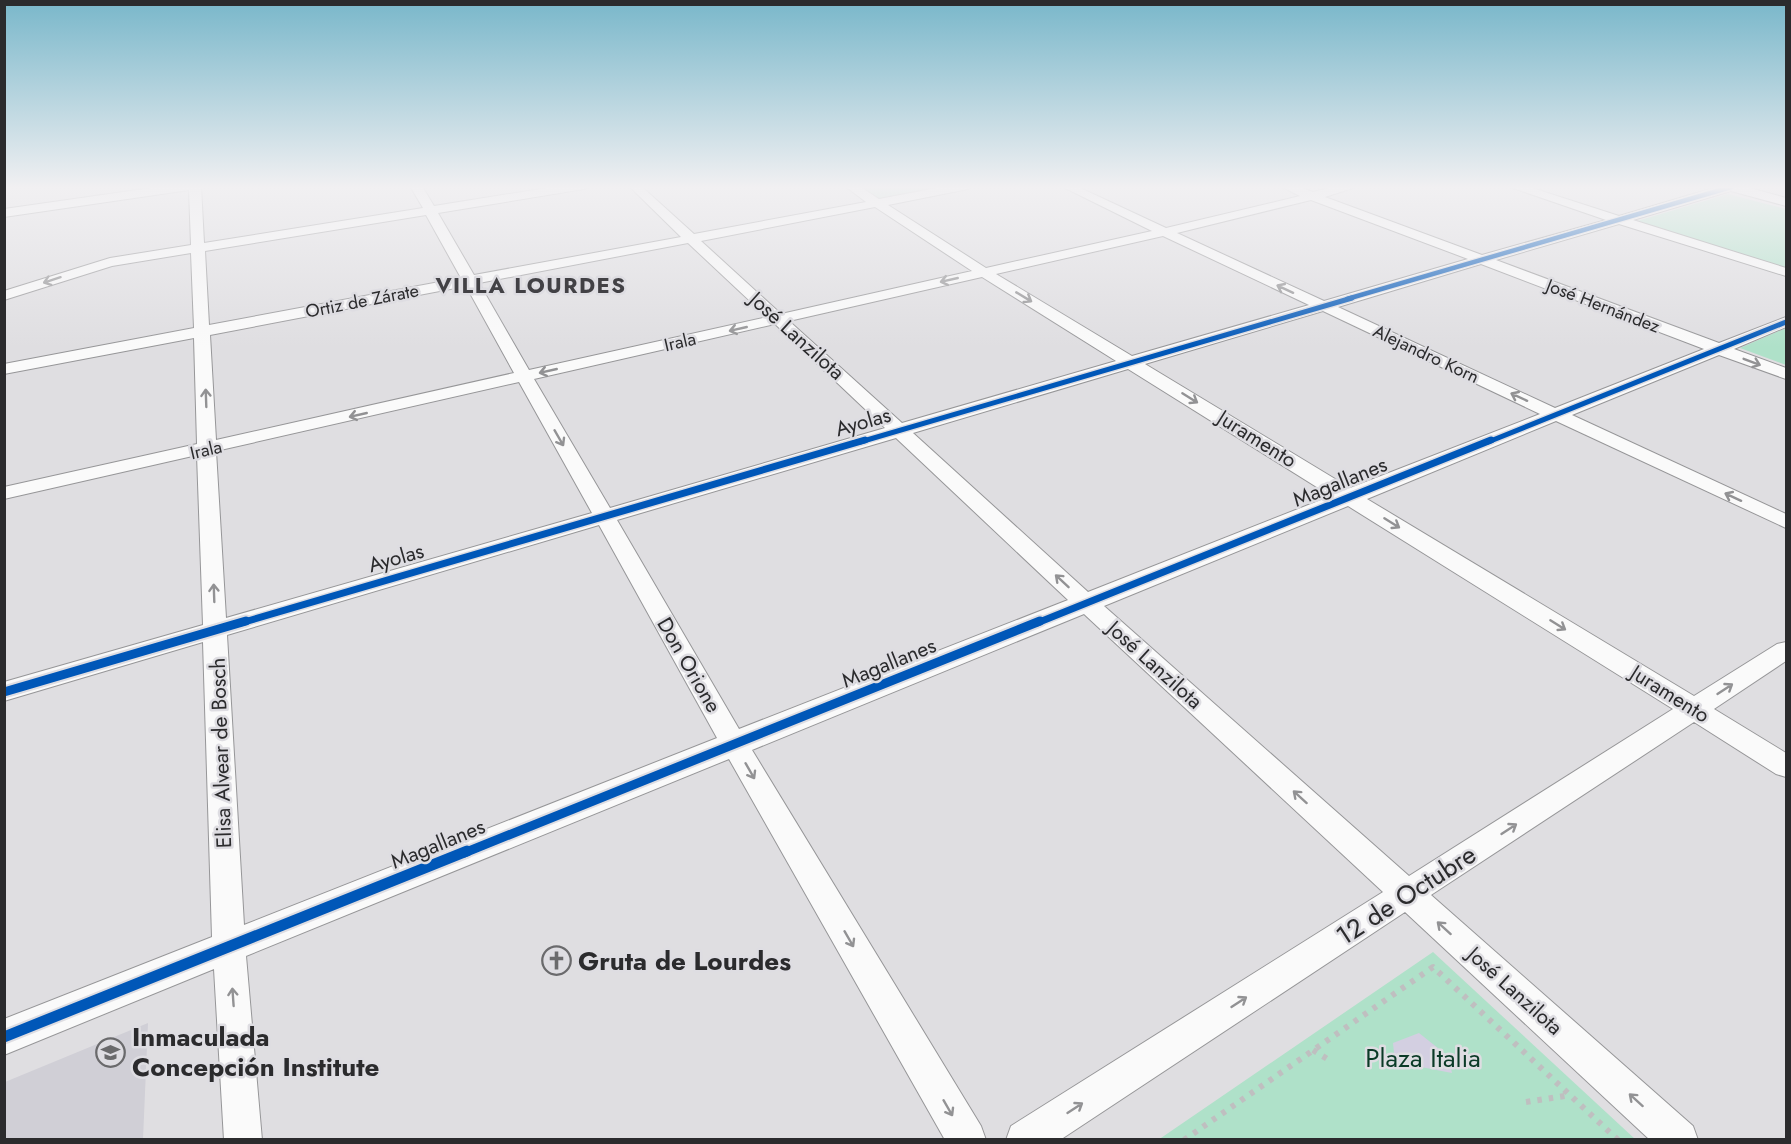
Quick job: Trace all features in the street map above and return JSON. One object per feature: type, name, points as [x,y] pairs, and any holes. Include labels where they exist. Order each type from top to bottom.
[{"type":"street","name":"Elisa Alvear de Bosch","points":[[198,239],[229,947],[243,1140]]},
{"type":"street","points":[[4,296],[110,262],[251,239]]},
{"type":"street","name":"Don Orione","points":[[447,239],[734,744],[967,1140]]},
{"type":"street","name":"Ortiz de Zárate","points":[[4,369],[689,239]]},
{"type":"street","name":"José Lanzilota","points":[[691,239],[1086,603],[1679,1140]]},
{"type":"street","name":"Juramento","points":[[933,239],[1786,766]]},
{"type":"street","name":"Irala","points":[[4,493],[208,449],[1131,239]]},
{"type":"street","name":"Alejandro Korn","points":[[1180,239],[1786,522]]},
{"type":"street","name":"José Hernández","points":[[1426,239],[1786,374]]},
{"type":"street","name":"Ayolas","points":[[4,692],[1552,239]]},
{"type":"street","points":[[1681,239],[1786,272]]},
{"type":"street","name":"Magallanes","points":[[4,1037],[1786,321]]},
{"type":"street","name":"12 de Octubre","points":[[1025,1140],[1786,650]]},
{"type":"path","points":[[1184,1140],[1432,967],[1618,1140]]},
{"type":"path","points":[[1312,1050],[1329,1060]]},
{"type":"path","points":[[1526,1102],[1571,1095]]},
{"type":"shaded area","name":"Inmaculada Concepción Institute","points":[[148,1023],[143,1139],[5,1139],[5,1082]]},
{"type":"green space","points":[[1690,239],[1786,239],[1786,269]]},
{"type":"green space","points":[[1786,328],[1786,365],[1740,348]]},
{"type":"green space","name":"Plaza Italia","points":[[1433,952],[1635,1139],[1158,1140]]},
{"type":"building","points":[[1419,1033],[1448,1056],[1452,1073],[1395,1062],[1393,1043]]},
{"type":"cycle path","points":[[4,692],[1552,239]]},
{"type":"cycle path","points":[[4,1037],[1786,322]]},
{"type":"place","name":"Gruta de Lourdes","points":[[557,961]]},
{"type":"place","name":"Inmaculada Concepción Institute","points":[[111,1052]]},
{"type":"district","name":"VILLA LOURDES","points":[[531,285]]}]
